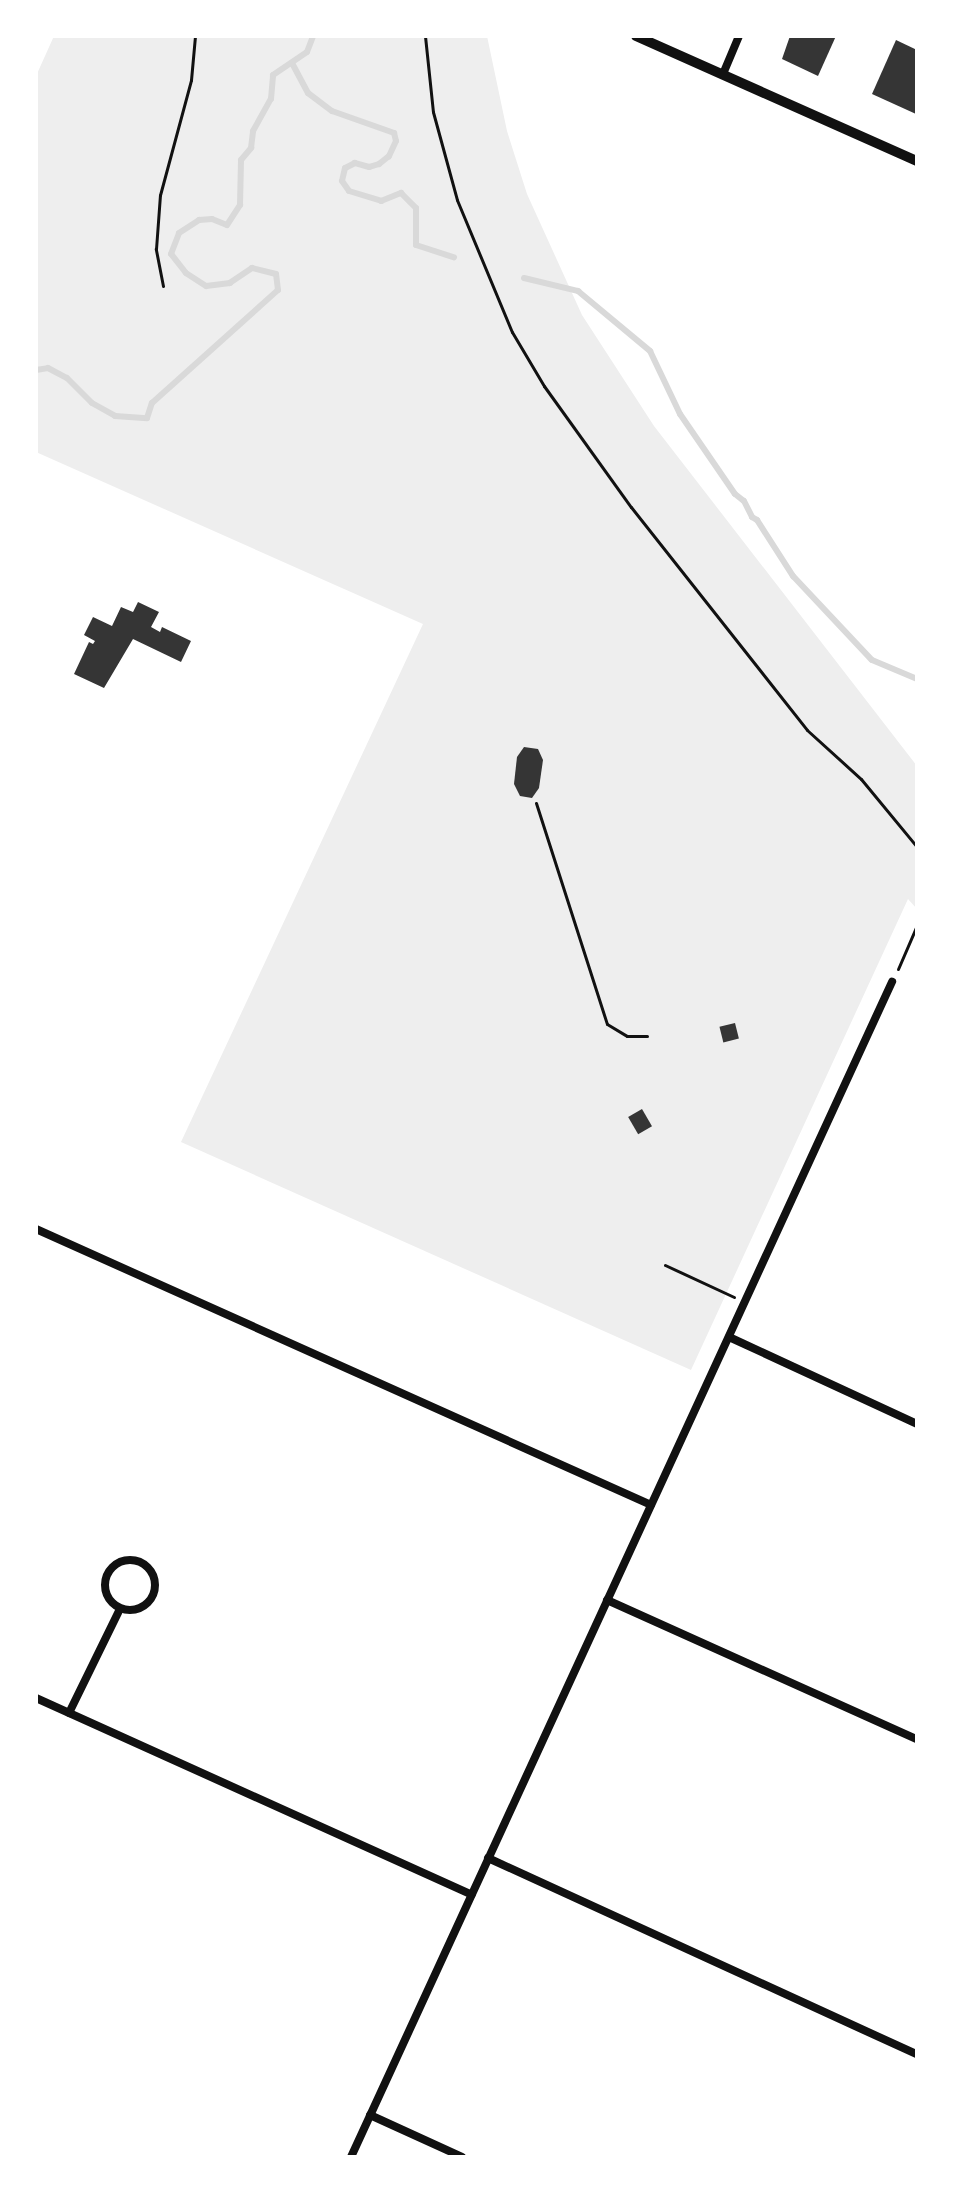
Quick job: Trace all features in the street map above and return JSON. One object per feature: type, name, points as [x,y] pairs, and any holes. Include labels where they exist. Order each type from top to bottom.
[{"type":"street","points":[[636,36],[917,161]]},
{"type":"street","points":[[723,74],[739,36]]},
{"type":"street","points":[[351,2157],[892,982]]},
{"type":"street","points":[[36,1229],[651,1505]]},
{"type":"street","points":[[729,1337],[917,1424]]},
{"type":"street","points":[[136,1560],[151,1570],[154,1593],[146,1604],[135,1610],[120,1609],[105,1590],[107,1574],[117,1563],[136,1560]]},
{"type":"street","points":[[607,1600],[917,1739]]},
{"type":"street","points":[[69,1713],[120,1609]]},
{"type":"street","points":[[36,1698],[472,1895]]},
{"type":"street","points":[[488,1858],[917,2054]]},
{"type":"street","points":[[370,2115],[462,2157]]},
{"type":"path","points":[[163,286],[156,249],[160,195],[191,80],[195,36]]},
{"type":"path","points":[[425,36],[437,133],[457,200],[512,332],[544,386],[631,507],[807,730],[861,779],[917,847]]},
{"type":"path","points":[[536,803],[607,1024],[627,1036],[647,1036]]},
{"type":"path","points":[[892,982],[917,925]]},
{"type":"path","points":[[665,1265],[745,1301]]},
{"type":"shaded area","points":[[54,36],[487,36],[507,131],[527,194],[582,315],[654,426],[917,766],[917,909],[908,899],[691,1370],[181,1142],[423,624],[36,452],[36,76]]},
{"type":"building","points":[[790,36],[836,36],[818,76],[782,59]]},
{"type":"building","points":[[896,40],[917,50],[916,114],[872,94]]},
{"type":"building","points":[[138,602],[159,612],[151,627],[160,632],[162,627],[191,641],[181,662],[133,639],[104,688],[74,674],[89,642],[93,644],[95,641],[84,635],[93,617],[112,626],[121,607],[133,612]]},
{"type":"building","points":[[524,747],[538,749],[543,760],[539,788],[532,798],[520,796],[514,784],[517,757]]},
{"type":"building","points":[[735,1023],[739,1039],[723,1042],[719,1027]]},
{"type":"building","points":[[642,1109],[652,1126],[638,1134],[628,1117]]},
{"type":"waterway","points":[[36,370],[48,368],[67,378],[92,403],[115,416],[147,418],[152,403],[278,290],[276,274],[252,268],[230,283],[206,286],[186,273],[171,254],[179,233],[199,220],[212,219],[227,225],[240,205],[241,160],[251,148],[253,131],[271,99],[273,75],[307,52],[313,36]]},
{"type":"waterway","points":[[292,63],[308,93],[332,111],[394,133],[396,141],[389,156],[379,164],[369,167],[355,163],[345,168],[342,181],[349,191],[381,201],[401,193],[416,208],[416,245],[454,257]]},
{"type":"waterway","points":[[524,278],[578,291],[650,351],[680,414],[735,494],[744,501],[793,576],[872,660],[917,679]]}]
